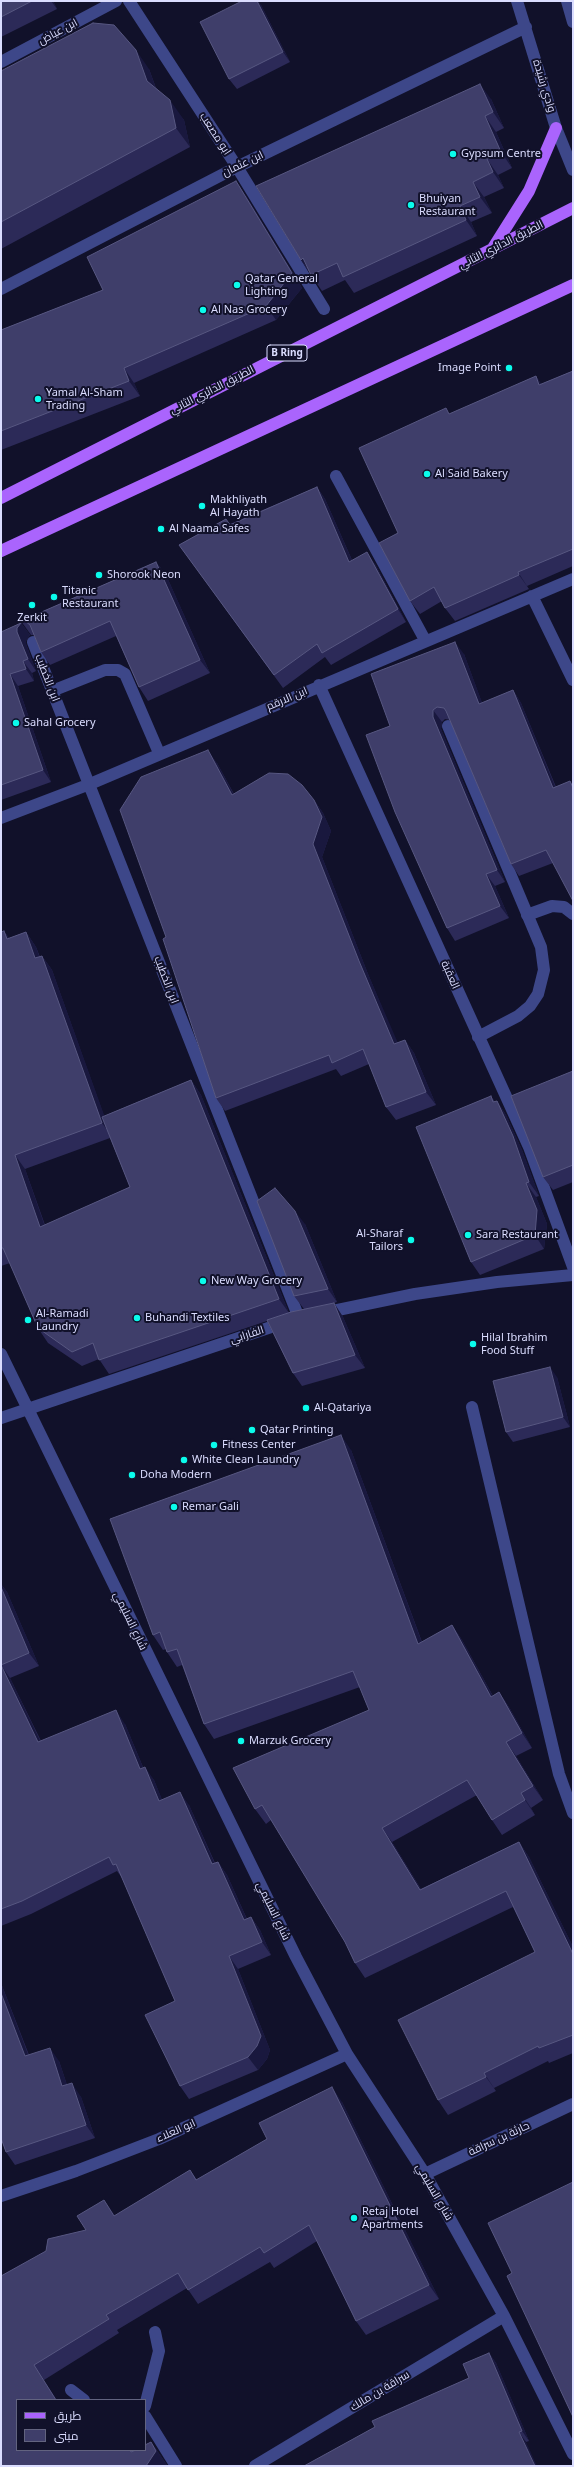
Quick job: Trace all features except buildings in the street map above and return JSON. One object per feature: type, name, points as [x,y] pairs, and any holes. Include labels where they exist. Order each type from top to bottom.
[{"type":"main road","points":[[492,249],[529,191],[556,128]]},
{"type":"main road","name":"الطريق الدائري الثاني","points":[[1,498],[573,208]]},
{"type":"main road","points":[[1,551],[573,285]]},
{"type":"street","name":"ابن عياض","points":[[1,62],[116,1]]},
{"type":"street","name":"ابو مصعب","points":[[129,1],[237,167],[324,309]]},
{"type":"street","name":"وادي رشيدة","points":[[517,1],[556,128],[573,170]]},
{"type":"street","points":[[567,1],[573,22]]},
{"type":"street","name":"ابن عثمان","points":[[1,289],[237,167],[526,27]]},
{"type":"street","points":[[336,476],[425,640]]},
{"type":"street","name":"ابن الارقم","points":[[1,818],[90,784],[159,753],[425,640],[573,579]]},
{"type":"street","points":[[532,596],[573,680]]},
{"type":"street","name":"ابن الخطيب","points":[[33,642],[90,784],[298,1318]]},
{"type":"street","points":[[52,691],[105,670],[118,670],[125,674],[159,753]]},
{"type":"street","name":"العقبة","points":[[319,685],[529,1147],[573,1268]]},
{"type":"street","points":[[448,726],[541,947],[544,970],[538,994],[530,1006],[518,1016],[478,1037]]},
{"type":"street","points":[[527,915],[552,906],[564,907],[573,914]]},
{"type":"street","name":"الفارابي","points":[[1,1418],[26,1408],[298,1318],[415,1294],[497,1282],[573,1276]]},
{"type":"street","name":"شارع السليمي","points":[[1,1354],[26,1408],[296,1957],[347,2054],[425,2174],[504,2316],[573,2454]]},
{"type":"street","points":[[472,1406],[557,1767],[573,1813]]},
{"type":"street","name":"ابو العلاء","points":[[1,2196],[76,2171],[159,2139],[347,2054]]},
{"type":"street","name":"حارثة بن سراقة","points":[[425,2174],[573,2104]]},
{"type":"street","name":"سراقة بن مالك","points":[[255,2466],[504,2316]]},
{"type":"street","points":[[146,2402],[159,2351],[155,2332]]},
{"type":"street","points":[[71,2390],[83,2399]]},
{"type":"street","points":[[146,2418],[176,2466]]},
{"type":"place","name":"Gypsum Centre","points":[[453,154]]},
{"type":"place","name":"Bhuiyan Restaurant","points":[[411,205]]},
{"type":"place","name":"Qatar General Lighting","points":[[237,285]]},
{"type":"place","name":"Al Nas Grocery","points":[[203,310]]},
{"type":"place","name":"Image Point","points":[[509,368]]},
{"type":"place","name":"Yamal Al-Sham Trading","points":[[38,399]]},
{"type":"place","name":"Al Said Bakery","points":[[427,474]]},
{"type":"place","name":"Makhliyath Al Hayath","points":[[202,506]]},
{"type":"place","name":"Al Naama Safes","points":[[161,529]]},
{"type":"place","name":"Shorook Neon","points":[[99,575]]},
{"type":"place","name":"Titanic Restaurant","points":[[54,597]]},
{"type":"place","name":"Zerkit","points":[[32,605]]},
{"type":"place","name":"Sahal Grocery","points":[[16,723]]},
{"type":"place","name":"Sara Restaurant","points":[[468,1235]]},
{"type":"place","name":"Al-Sharaf Tailors","points":[[411,1240]]},
{"type":"place","name":"New Way Grocery","points":[[203,1281]]},
{"type":"place","name":"Buhandi Textiles","points":[[137,1318]]},
{"type":"place","name":"Al-Ramadi Laundry","points":[[28,1320]]},
{"type":"place","name":"Hilal Ibrahim Food Stuff","points":[[473,1344]]},
{"type":"place","name":"Al-Qatariya","points":[[306,1408]]},
{"type":"place","name":"Qatar Printing","points":[[252,1430]]},
{"type":"place","name":"Fitness Center","points":[[214,1445]]},
{"type":"place","name":"White Clean Laundry","points":[[184,1460]]},
{"type":"place","name":"Doha Modern","points":[[132,1475]]},
{"type":"place","name":"Remar Gali","points":[[174,1507]]},
{"type":"place","name":"Marzuk Grocery","points":[[241,1741]]},
{"type":"place","name":"Retaj Hotel Apartments","points":[[354,2218]]}]
